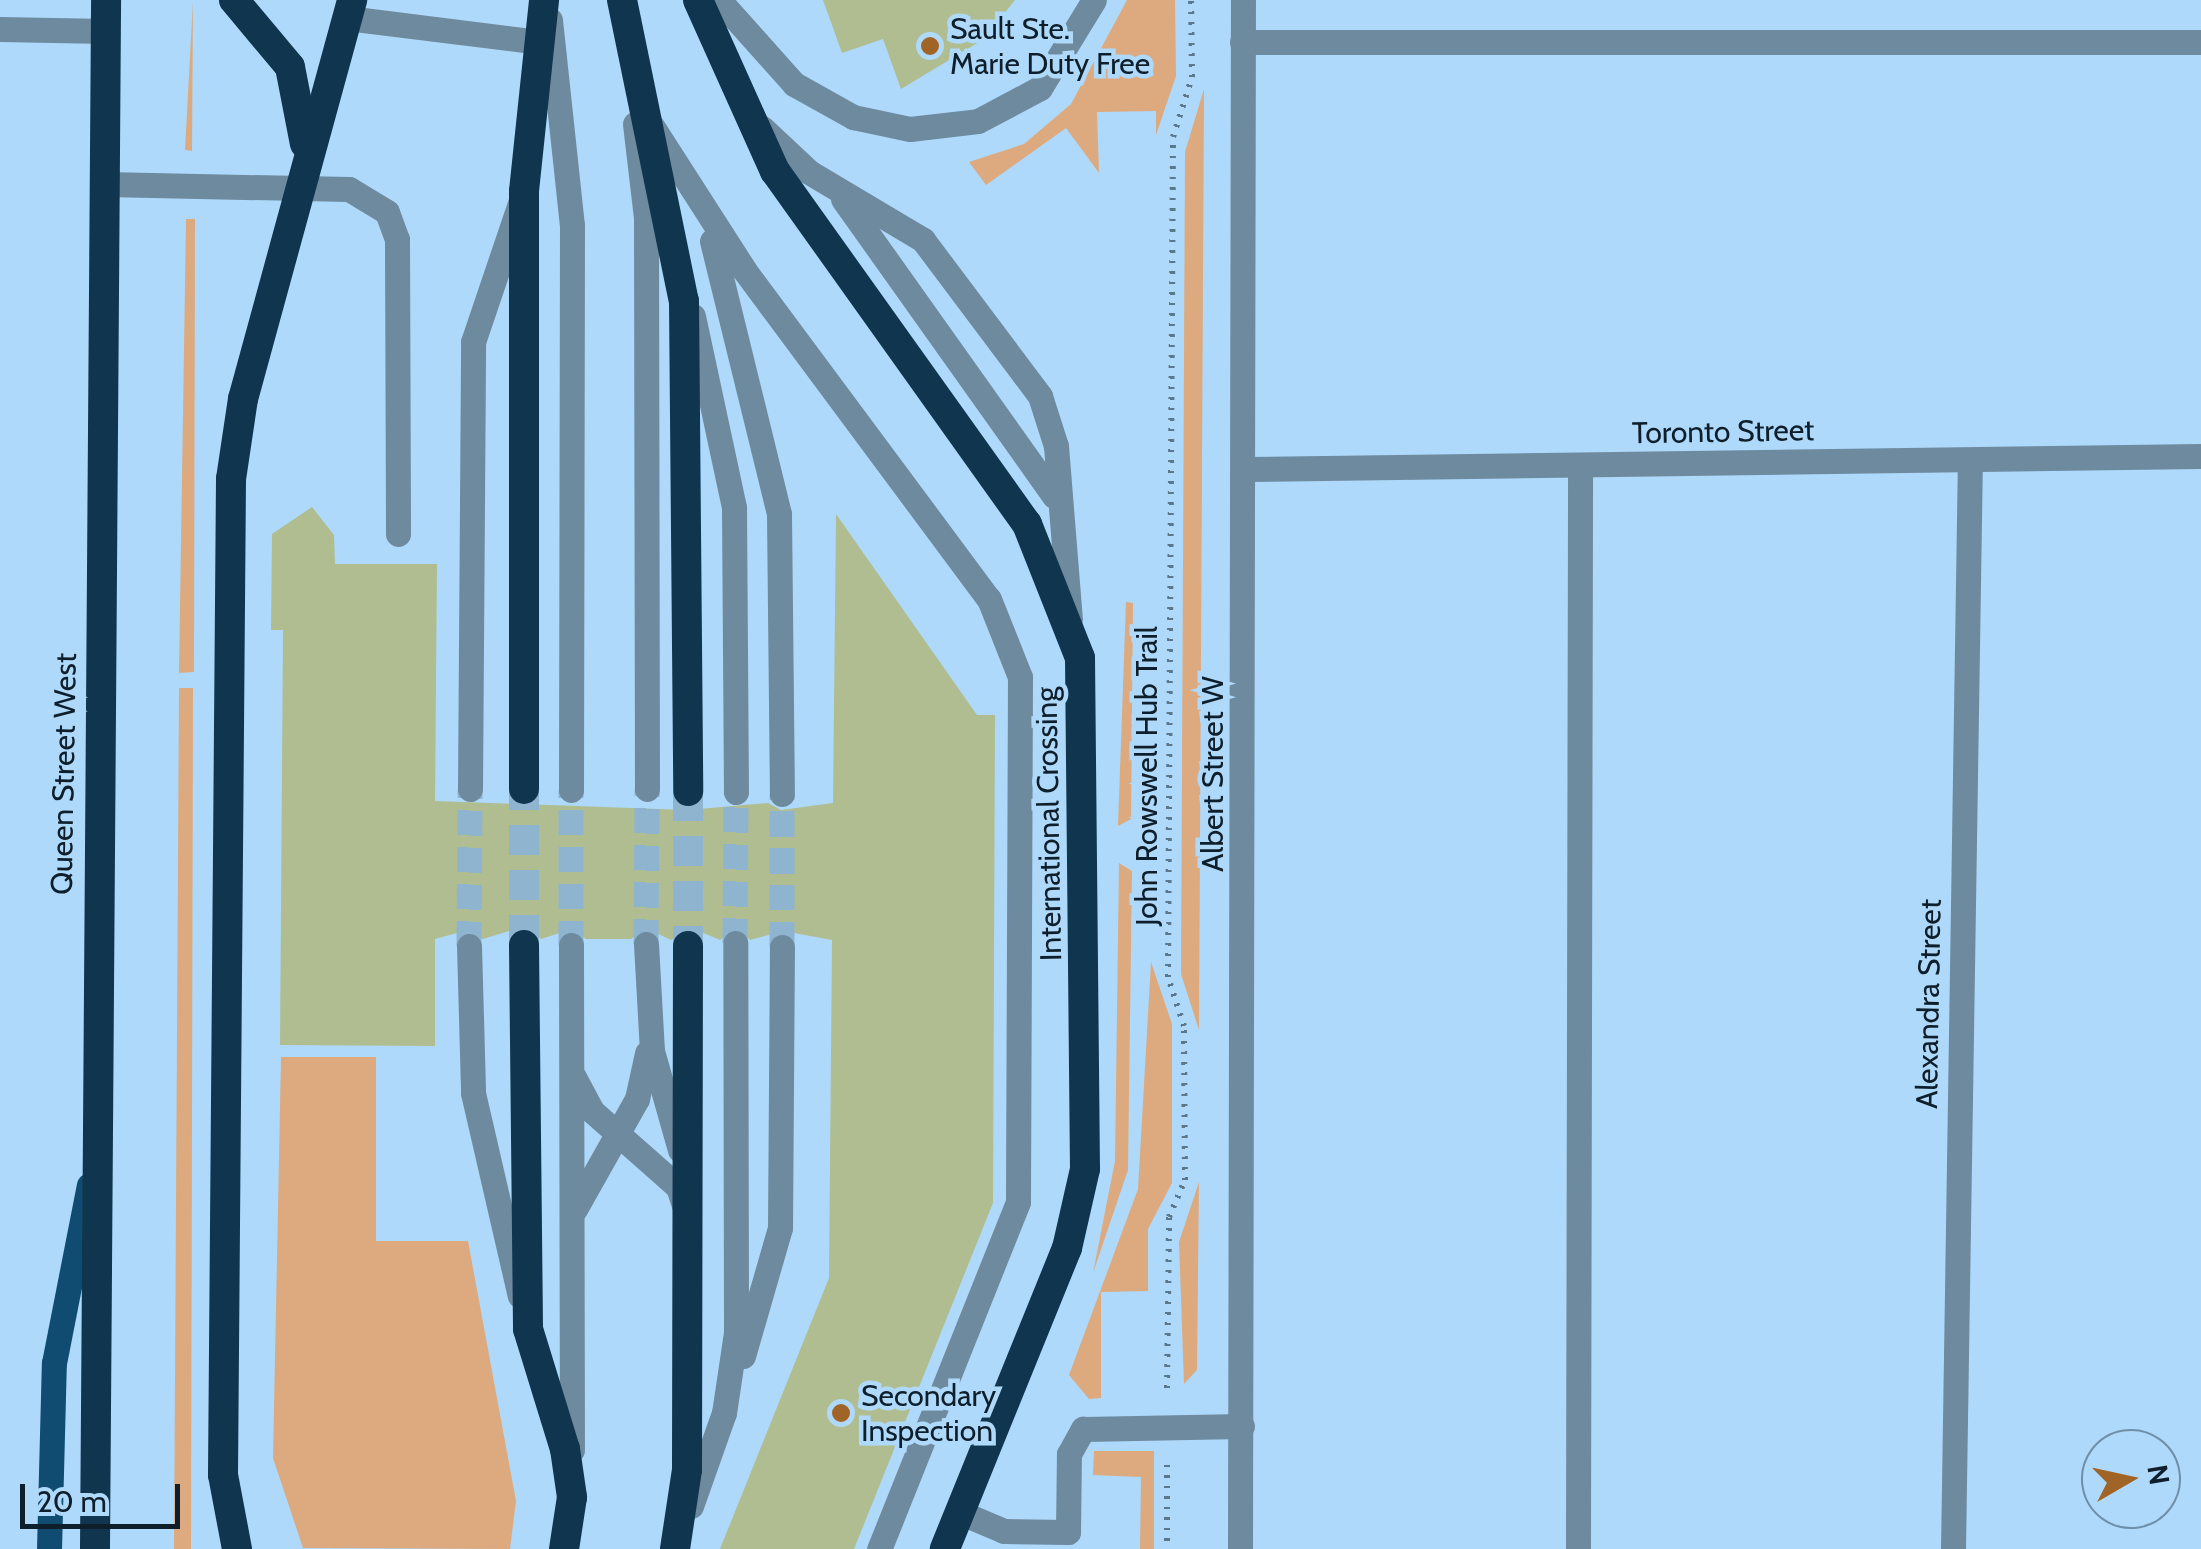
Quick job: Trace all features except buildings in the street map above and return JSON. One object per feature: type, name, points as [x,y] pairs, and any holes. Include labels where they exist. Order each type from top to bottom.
[{"type":"highway","name":"Queen Street West","points":[[95,1549],[94,1156],[106,0]]},
{"type":"highway","points":[[234,0],[300,89],[301,187]]},
{"type":"highway","points":[[524,789],[524,191],[545,0]]},
{"type":"highway","points":[[621,0],[676,243],[688,355],[688,791]]},
{"type":"highway","name":"International Crossing","points":[[698,0],[740,103],[814,230],[996,474],[1070,619],[1088,740],[1085,1170],[1067,1248],[945,1549]]},
{"type":"highway","points":[[237,1549],[224,1475],[225,571],[243,399],[350,9]]},
{"type":"highway","points":[[524,944],[528,1328],[572,1497],[564,1549]]},
{"type":"highway","points":[[676,1546],[687,1470],[688,946]]},
{"type":"main road","points":[[49,1549],[54,1363],[94,1156]]},
{"type":"street","points":[[545,0],[572,225],[571,790]]},
{"type":"street","points":[[621,0],[646,218],[647,789]]},
{"type":"street","points":[[719,0],[794,84],[853,118],[910,129],[978,121],[1040,88],[1094,0]]},
{"type":"street","name":"Albert Street W","points":[[1240,1549],[1247,469],[1242,0]]},
{"type":"street","points":[[350,9],[539,42]]},
{"type":"street","points":[[0,29],[106,31]]},
{"type":"street","points":[[1242,42],[2201,42]]},
{"type":"street","points":[[740,103],[857,214],[1028,449],[1065,524]]},
{"type":"street","points":[[650,124],[698,204],[990,598],[1020,677],[1018,1202],[879,1549]]},
{"type":"street","points":[[809,172],[923,240],[954,276],[1052,418],[1065,524],[1070,619]]},
{"type":"street","points":[[105,184],[301,187],[368,197],[397,239],[398,534]]},
{"type":"street","points":[[470,789],[472,342],[524,191]]},
{"type":"street","points":[[698,204],[727,280],[779,514],[782,794]]},
{"type":"street","points":[[676,243],[734,508],[736,792]]},
{"type":"street","name":"Toronto Street","points":[[1247,469],[2201,456]]},
{"type":"street","name":"Alexandra Street","points":[[1953,1549],[1970,460]]},
{"type":"street","points":[[1578,1549],[1580,467]]},
{"type":"street","points":[[724,1413],[736,1333],[735,943]]},
{"type":"street","points":[[572,1224],[644,1083],[646,944]]},
{"type":"street","points":[[571,945],[572,1497]]},
{"type":"street","points":[[469,946],[473,1093],[528,1328]]},
{"type":"street","points":[[676,1546],[724,1413],[780,1228],[782,946]]},
{"type":"street","points":[[646,1003],[688,1207]]},
{"type":"street","points":[[570,1058],[582,1098],[668,1176],[688,1207]]},
{"type":"street","points":[[960,1512],[1004,1531],[1068,1532],[1078,1433],[1166,1426],[1242,1426]]},
{"type":"path","name":"John Rowswell Hub Trail","points":[[1167,1549],[1169,1217],[1185,1180],[1184,1026],[1168,977],[1173,137],[1192,77],[1191,0]]},
{"type":"shaded area","points":[[1127,0],[1175,0],[1176,76],[1156,135],[1156,111],[1097,112],[1099,173],[1066,128],[986,185],[969,162],[1024,144],[1071,104]]},
{"type":"shaded area","points":[[193,1],[192,151],[185,150]]},
{"type":"shaded area","points":[[1204,89],[1199,1030],[1181,974],[1185,152]]},
{"type":"shaded area","points":[[186,219],[195,219],[194,672],[179,673]]},
{"type":"shaded area","points":[[1126,602],[1133,603],[1131,819],[1118,826]]},
{"type":"shaded area","points":[[179,688],[193,688],[191,1549],[174,1549]]},
{"type":"shaded area","points":[[1119,863],[1132,871],[1128,1170],[1093,1273],[1115,1161]]},
{"type":"shaded area","points":[[1151,962],[1172,1024],[1172,1183],[1148,1229],[1148,1291],[1101,1292],[1101,1398],[1089,1399],[1069,1375],[1138,1189]]},
{"type":"shaded area","points":[[281,1057],[376,1057],[376,1241],[468,1241],[516,1501],[510,1549],[303,1548],[273,1458]]},
{"type":"shaded area","points":[[1199,1182],[1197,1370],[1184,1384],[1179,1242]]},
{"type":"shaded area","points":[[1094,1451],[1154,1451],[1154,1549],[1140,1549],[1141,1477],[1093,1475]]},
{"type":"tunnel","points":[[469,946],[470,789]]},
{"type":"tunnel","points":[[524,789],[524,945]]},
{"type":"tunnel","points":[[646,944],[647,789]]},
{"type":"tunnel","points":[[571,790],[571,945]]},
{"type":"tunnel","points":[[688,791],[688,946]]},
{"type":"tunnel","points":[[735,943],[736,792]]},
{"type":"tunnel","points":[[782,794],[782,947]]},
{"type":"place","name":"Sault Ste. Marie Duty Free","points":[[930,46]]},
{"type":"place","name":"Secondary Inspection","points":[[841,1413]]}]
